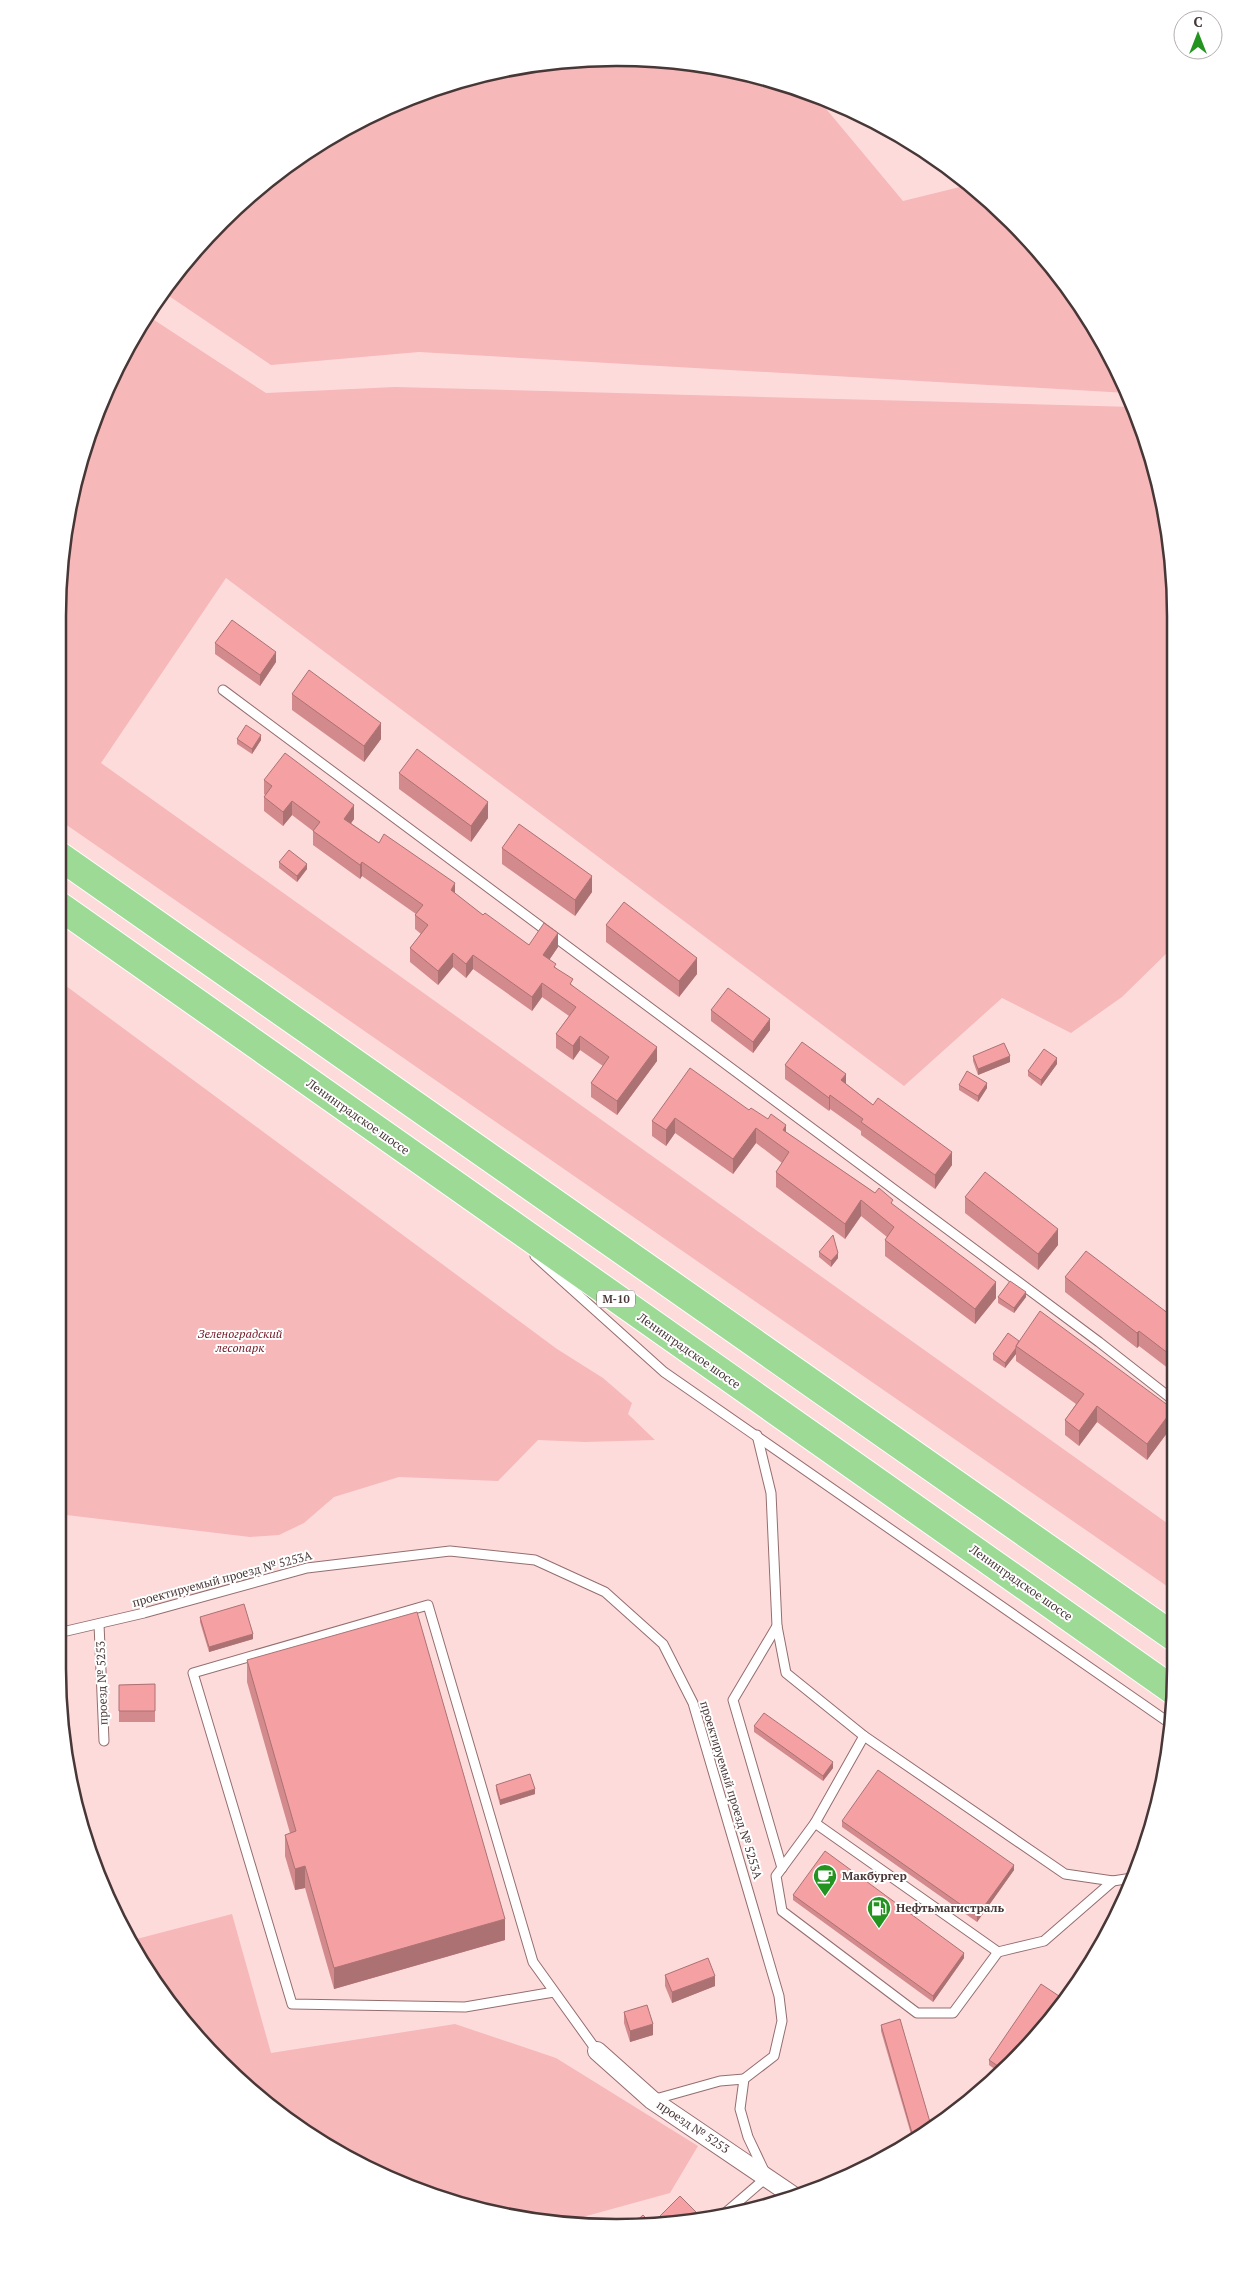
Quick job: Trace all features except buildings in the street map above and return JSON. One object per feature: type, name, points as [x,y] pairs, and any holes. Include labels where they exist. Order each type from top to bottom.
[{"type":"highway","points":[[66,862],[1167,1632]]},
{"type":"highway","name":"Ленинградское шоссе","points":[[66,911],[1167,1686]]},
{"type":"street","name":"проезд № 5253","points":[[597,2051],[652,2100],[787,2192]]},
{"type":"lane","points":[[223,690],[1091,1336],[1167,1395]]},
{"type":"lane","points":[[464,1192],[523,1246]]},
{"type":"lane","points":[[531,1252],[664,1372],[1164,1719]]},
{"type":"lane","points":[[757,1435],[771,1493],[777,1626],[786,1673],[864,1736],[1065,1874],[1113,1881],[1125,1879]]},
{"type":"lane","name":"проектируемый проезд № 5253А","points":[[66,1631],[100,1624],[308,1568],[450,1551],[535,1560],[605,1592],[663,1644],[693,1703],[779,1996],[782,2021],[774,2056],[744,2079]]},
{"type":"lane","points":[[554,1992],[465,2007],[292,2004],[193,1673],[428,1605],[534,1962],[597,2051]]},
{"type":"lane","name":"проезд № 5253","points":[[100,1624],[104,1741]]},
{"type":"lane","points":[[777,1626],[733,1700],[782,1868]]},
{"type":"lane","points":[[864,1736],[815,1823],[776,1876],[782,1911],[917,2013],[953,2013],[998,1952],[1044,1941],[1113,1881]]},
{"type":"lane","points":[[815,1823],[998,1952]]},
{"type":"lane","points":[[652,2100],[720,2081],[744,2079],[740,2109],[748,2137],[767,2177],[734,2206]]},
{"type":"green space","points":[[581,67],[652,67],[724,77],[759,85],[825,107],[903,201],[960,187],[1006,227],[1053,282],[1093,341],[1119,393],[419,352],[271,365],[170,296],[227,227],[282,180],[341,140],[406,108],[440,95],[509,77],[545,71]]},
{"type":"green space","points":[[154,320],[266,393],[395,387],[1125,407],[1148,474],[1156,509],[1166,581],[1167,953],[1122,997],[1071,1033],[1002,998],[904,1086],[226,578],[101,763],[1167,1523],[1167,1586],[66,825],[67,581],[77,509],[95,440],[108,406],[123,373]]},
{"type":"green space","name":"Зеленоградский лесопарк","points":[[66,986],[557,1349],[603,1378],[632,1403],[628,1414],[655,1440],[585,1442],[538,1440],[498,1481],[399,1477],[334,1497],[304,1523],[279,1535],[250,1537],[66,1515]]},
{"type":"green space","points":[[232,1914],[271,2053],[455,2024],[556,2058],[698,2146],[670,2193],[580,2218],[509,2208],[440,2190],[373,2162],[341,2145],[282,2105],[254,2082],[227,2058],[180,2003],[137,1939]]},
{"type":"place","name":"Макбургер","points":[[825,1897]]},
{"type":"place","name":"Нефтьмагистраль","points":[[879,1929]]}]
